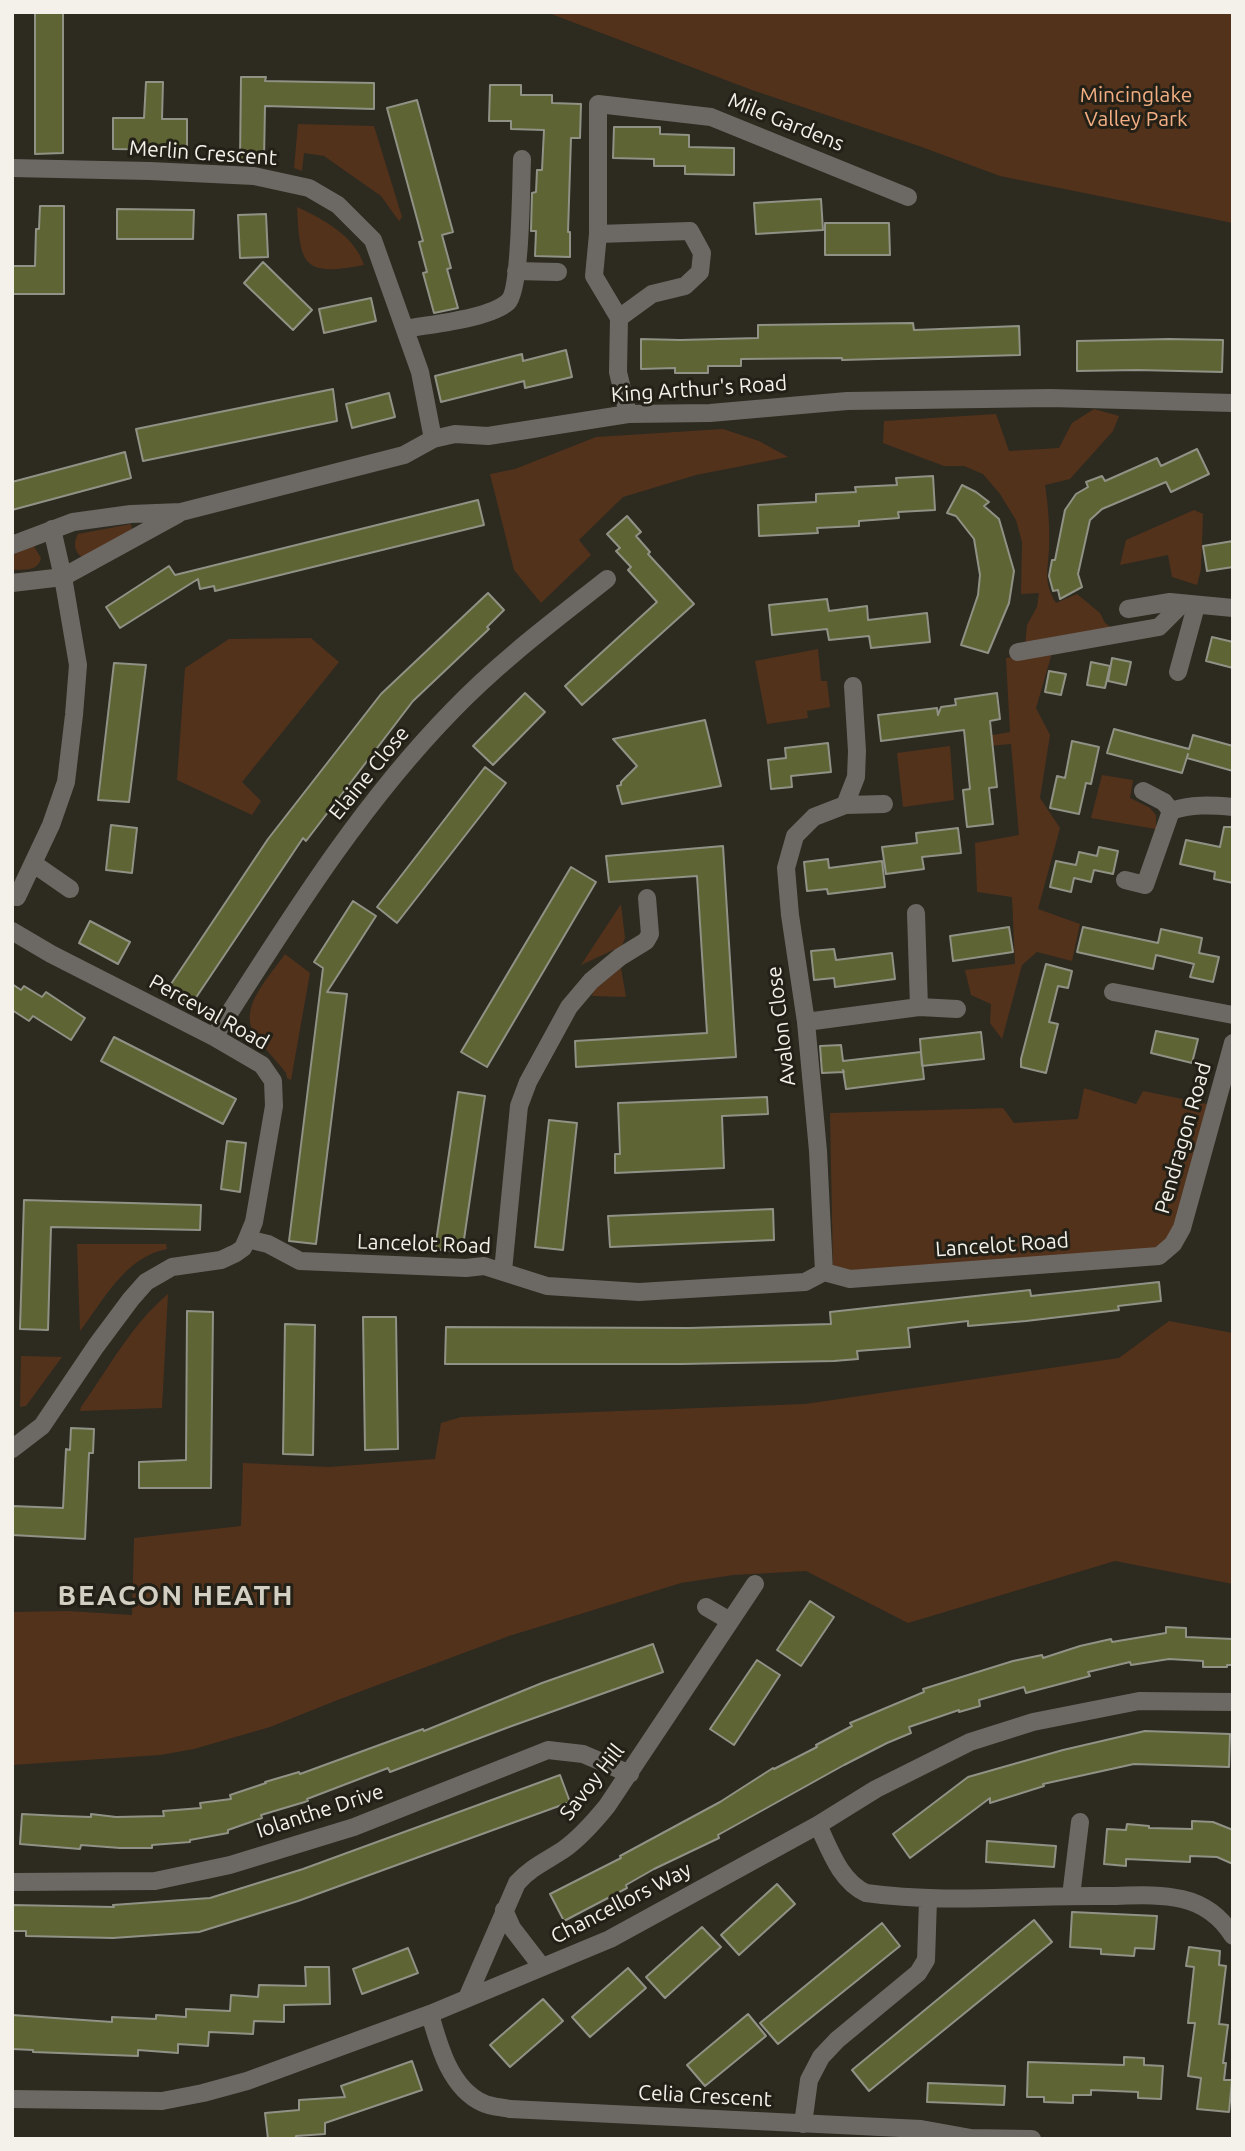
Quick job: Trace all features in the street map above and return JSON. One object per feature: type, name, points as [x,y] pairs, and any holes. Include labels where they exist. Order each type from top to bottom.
[{"type":"street","name":"Mile Gardens","points":[[598,234],[598,104],[711,117],[908,197]]},
{"type":"street","points":[[405,329],[482,315],[507,303],[513,296],[522,159]]},
{"type":"street","name":"Merlin Crescent","points":[[12,168],[254,176],[309,188],[338,205],[373,240],[421,372],[433,439]]},
{"type":"street","points":[[619,318],[652,294],[685,286],[700,272],[702,253],[690,231],[598,234],[594,276],[619,318],[618,372],[628,414]]},
{"type":"street","points":[[516,271],[558,272]]},
{"type":"street","name":"King Arthur's Road","points":[[12,545],[73,522],[131,514],[181,512],[404,456],[433,439],[455,435],[488,436],[628,414],[710,413],[847,401],[1051,398],[1233,403]]},
{"type":"street","name":"King Arthur's Road","points":[[12,583],[63,577],[181,512]]},
{"type":"street","points":[[17,897],[51,825],[66,782],[74,715],[78,665],[52,529]]},
{"type":"street","name":"Elaine Close","points":[[214,1037],[326,864],[416,749],[453,709],[502,663],[607,579]]},
{"type":"street","points":[[1128,609],[1170,601],[1233,608]]},
{"type":"street","points":[[1018,652],[1159,627],[1189,605]]},
{"type":"street","points":[[1178,672],[1189,605]]},
{"type":"street","points":[[845,805],[856,778],[853,686]]},
{"type":"street","points":[[1143,791],[1164,803],[1171,811]]},
{"type":"street","name":"Avalon Close","points":[[824,1272],[818,1151],[806,1022],[786,868],[795,836],[814,817],[845,805],[884,804]]},
{"type":"street","points":[[1125,880],[1145,885],[1171,811],[1203,805],[1233,807]]},
{"type":"street","points":[[34,864],[70,889]]},
{"type":"street","points":[[503,1271],[519,1105],[528,1082],[569,1007],[591,981],[620,957],[646,941],[650,934],[647,898]]},
{"type":"street","points":[[916,913],[919,1007]]},
{"type":"street","name":"Perceval Road","points":[[12,931],[262,1065],[273,1081],[274,1106],[254,1222],[247,1240]]},
{"type":"street","points":[[1113,992],[1233,1015]]},
{"type":"street","points":[[806,1022],[919,1007],[957,1009]]},
{"type":"street","name":"Pendragon Road","points":[[1173,1244],[1182,1228],[1233,1043]]},
{"type":"street","points":[[12,1449],[42,1426],[84,1363],[146,1282],[172,1267],[222,1260],[243,1248],[247,1240]]},
{"type":"street","name":"Lancelot Road","points":[[247,1240],[268,1244],[300,1261],[484,1266],[547,1286],[639,1292],[805,1282],[824,1272],[850,1279],[1159,1256],[1173,1244]]},
{"type":"street","name":"Savoy Hill","points":[[467,1998],[517,1883],[528,1870],[565,1848],[589,1828],[630,1774],[755,1584]]},
{"type":"street","points":[[706,1607],[730,1620]]},
{"type":"street","name":"Chancellors Way","points":[[12,2099],[162,2101],[247,2081],[430,2014],[611,1939],[818,1825],[876,1789],[970,1742],[1033,1722],[1139,1701],[1233,1702]]},
{"type":"street","name":"Iolanthe Drive","points":[[12,1882],[155,1881],[230,1865],[354,1827],[548,1750],[583,1754],[630,1774]]},
{"type":"street","points":[[1072,1896],[1080,1822]]},
{"type":"street","points":[[818,1825],[844,1876],[866,1893],[928,1899],[1072,1896],[1153,1896],[1182,1899],[1215,1914],[1233,1936]]},
{"type":"street","points":[[803,2124],[809,2080],[821,2057],[837,2040],[918,1973],[926,1960],[928,1899]]},
{"type":"street","points":[[504,1910],[512,1928],[542,1967]]},
{"type":"street","name":"Celia Crescent","points":[[430,2014],[439,2046],[454,2076],[468,2093],[484,2104],[510,2109],[921,2129],[971,2138],[1032,2139]]},
{"type":"green space","name":"Mincinglake Valley Park","points":[[546,12],[1233,12],[1233,223],[1000,176],[752,90]]},
{"type":"green space","points":[[298,124],[374,126],[402,217],[399,221],[381,196],[324,156],[304,153],[302,171],[294,168]]},
{"type":"green space","points":[[297,207],[346,237],[364,265],[328,269],[308,262],[300,242]]},
{"type":"green space","points":[[1094,409],[1119,416],[1113,431],[1070,479],[1045,485],[1049,532],[1047,576],[1049,589],[1056,603],[1077,594],[1100,613],[1105,623],[1113,629],[1025,646],[1027,625],[1037,607],[1039,593],[1021,594],[1022,542],[1016,520],[1000,494],[983,474],[964,466],[944,466],[883,443],[884,421],[996,414],[1009,451],[1059,448],[1072,423]]},
{"type":"green space","points":[[723,429],[759,441],[788,457],[696,475],[623,497],[579,540],[591,555],[541,603],[514,570],[490,474],[515,469],[596,437]]},
{"type":"green space","points":[[1194,510],[1203,514],[1201,569],[1197,585],[1172,577],[1168,555],[1120,565],[1126,540]]},
{"type":"green space","points":[[131,524],[132,529],[94,555],[83,558],[76,550],[75,541],[78,534]]},
{"type":"green space","points":[[33,545],[41,558],[37,566],[12,570],[12,555]]},
{"type":"green space","points":[[311,638],[339,662],[242,782],[261,801],[252,815],[177,780],[185,668],[229,639]]},
{"type":"green space","points":[[818,649],[821,681],[827,681],[830,707],[807,711],[808,718],[767,724],[755,661]]},
{"type":"green space","points":[[1052,653],[1036,708],[1050,735],[1040,798],[1060,828],[1038,909],[1080,924],[1072,961],[1037,952],[1022,965],[1002,1039],[990,1023],[991,1004],[971,995],[965,970],[1015,964],[1012,897],[977,892],[975,843],[1019,835],[1011,744],[965,748],[964,740],[1010,732],[1006,658]]},
{"type":"green space","points":[[950,746],[954,800],[903,807],[897,753]]},
{"type":"green space","points":[[1102,775],[1133,780],[1130,798],[1150,808],[1156,815],[1156,829],[1091,818]]},
{"type":"green space","points":[[621,904],[625,938],[622,946],[581,965]]},
{"type":"green space","points":[[285,954],[310,973],[291,1080],[254,1033],[250,1023],[250,1013],[258,992]]},
{"type":"green space","points":[[621,968],[626,997],[592,996],[594,990]]},
{"type":"green space","points":[[1084,1088],[1136,1104],[1143,1091],[1207,1104],[1176,1226],[1164,1248],[851,1275],[833,1270],[830,1113],[1003,1108],[1014,1123],[1078,1119]]},
{"type":"green space","points":[[77,1244],[166,1244],[167,1249],[152,1254],[127,1270],[80,1331]]},
{"type":"green space","points":[[168,1294],[162,1408],[80,1411],[132,1333]]},
{"type":"green space","points":[[1169,1321],[1233,1333],[1233,1584],[1115,1561],[908,1623],[806,1571],[733,1575],[681,1583],[509,1636],[270,1727],[194,1749],[160,1755],[12,1765],[12,1612],[68,1611],[132,1615],[134,1538],[241,1526],[243,1463],[329,1467],[435,1459],[441,1423],[461,1417],[805,1404],[1119,1358]]},
{"type":"green space","points":[[21,1356],[62,1357],[26,1406],[20,1407]]},
{"type":"building","points":[[35,12],[63,12],[63,153],[35,154]]},
{"type":"building","points":[[241,77],[266,77],[265,81],[374,83],[374,109],[265,106],[264,160],[240,160]]},
{"type":"building","points":[[146,82],[163,82],[162,119],[187,119],[187,150],[113,149],[113,118],[144,118]]},
{"type":"building","points":[[490,85],[521,85],[521,95],[552,95],[552,103],[581,104],[580,138],[571,138],[568,232],[570,257],[535,256],[536,231],[531,231],[532,193],[536,192],[537,170],[542,170],[544,130],[511,129],[511,121],[489,121]]},
{"type":"building","points":[[417,100],[453,232],[442,235],[451,268],[447,269],[458,308],[434,313],[423,273],[427,272],[419,242],[423,241],[387,108]]},
{"type":"building","points":[[614,127],[660,127],[660,134],[689,135],[689,147],[734,148],[734,175],[685,174],[685,166],[654,166],[654,159],[613,158]]},
{"type":"building","points":[[821,199],[823,230],[756,234],[754,203]]},
{"type":"building","points":[[40,206],[64,206],[64,294],[12,294],[12,266],[35,266]]},
{"type":"building","points":[[117,209],[194,210],[193,239],[117,239]]},
{"type":"building","points":[[266,214],[268,257],[240,258],[238,215]]},
{"type":"building","points":[[825,223],[889,223],[890,255],[825,255]]},
{"type":"building","points":[[263,262],[312,310],[293,330],[244,283]]},
{"type":"building","points":[[371,298],[376,321],[324,333],[319,309]]},
{"type":"building","points":[[913,323],[914,330],[1019,326],[1020,355],[842,360],[741,359],[741,366],[708,366],[708,373],[675,373],[675,368],[641,369],[641,339],[758,338],[758,325]]},
{"type":"building","points":[[1223,340],[1222,372],[1077,371],[1077,341]]},
{"type":"building","points":[[566,350],[572,377],[525,388],[524,381],[441,402],[435,376],[522,354],[523,361]]},
{"type":"building","points":[[333,389],[337,421],[143,461],[136,429]]},
{"type":"building","points":[[389,393],[395,417],[352,428],[346,404]]},
{"type":"building","points":[[1197,449],[1209,474],[1171,492],[1166,482],[1102,509],[1090,520],[1078,574],[1082,587],[1060,599],[1058,590],[1053,591],[1049,576],[1052,560],[1055,560],[1065,510],[1076,494],[1088,487],[1086,482],[1102,476],[1105,481],[1157,458],[1161,466]]},
{"type":"building","points":[[125,452],[131,478],[12,510],[12,482]]},
{"type":"building","points":[[933,476],[935,510],[898,512],[899,518],[859,521],[859,526],[817,528],[818,533],[759,536],[758,505],[816,502],[816,494],[856,492],[855,487],[897,485],[896,478]]},
{"type":"building","points":[[962,485],[989,502],[984,506],[999,519],[1014,571],[1009,603],[988,653],[961,645],[978,595],[980,575],[974,539],[956,516],[947,513]]},
{"type":"building","points":[[478,500],[484,525],[215,591],[214,586],[200,589],[198,579],[120,628],[106,607],[169,566],[175,575]]},
{"type":"building","points":[[627,516],[641,532],[636,536],[650,552],[648,554],[694,604],[582,705],[565,686],[657,602],[628,570],[631,567],[616,551],[620,548],[607,534]]},
{"type":"building","points":[[1233,541],[1233,567],[1207,571],[1203,546]]},
{"type":"building","points":[[488,593],[504,610],[487,627],[489,629],[413,701],[306,841],[303,838],[191,1005],[167,990],[268,839],[381,694]]},
{"type":"building","points":[[827,599],[829,611],[867,606],[868,620],[927,613],[930,642],[871,648],[869,636],[829,640],[827,629],[772,635],[769,605]]},
{"type":"building","points":[[1212,637],[1233,642],[1233,668],[1206,661]]},
{"type":"building","points":[[1112,658],[1131,662],[1126,685],[1108,681]]},
{"type":"building","points":[[1091,662],[1110,666],[1105,688],[1087,685]]},
{"type":"building","points":[[114,663],[146,665],[129,802],[98,800]]},
{"type":"building","points":[[1049,671],[1066,674],[1061,695],[1045,692]]},
{"type":"building","points":[[525,693],[545,712],[493,765],[473,746]]},
{"type":"building","points":[[997,693],[1000,719],[990,721],[997,787],[989,788],[993,824],[967,827],[963,790],[970,789],[964,730],[881,741],[878,715],[937,708],[938,715],[941,707],[956,705],[955,699]]},
{"type":"building","points":[[705,720],[721,786],[622,804],[617,786],[621,785],[637,766],[613,739]]},
{"type":"building","points":[[1114,729],[1189,749],[1193,735],[1233,746],[1233,771],[1187,758],[1188,754],[1182,773],[1107,753]]},
{"type":"building","points":[[1072,741],[1099,747],[1091,784],[1086,783],[1079,814],[1050,808],[1057,776],[1065,778]]},
{"type":"building","points":[[828,743],[831,772],[791,776],[792,787],[771,789],[768,760],[786,758],[785,748]]},
{"type":"building","points":[[485,767],[506,783],[397,923],[377,907]]},
{"type":"building","points":[[111,825],[137,828],[132,873],[106,870]]},
{"type":"building","points":[[1224,827],[1233,827],[1233,883],[1214,879],[1215,872],[1180,864],[1186,840],[1220,847]]},
{"type":"building","points":[[958,828],[961,853],[922,857],[924,869],[886,874],[882,847],[917,843],[916,833]]},
{"type":"building","points":[[723,846],[736,1057],[576,1067],[575,1041],[707,1033],[697,876],[609,882],[606,856]]},
{"type":"building","points":[[1099,847],[1118,851],[1113,874],[1094,870],[1091,882],[1074,878],[1071,892],[1050,887],[1056,861],[1076,865],[1079,852],[1097,856]]},
{"type":"building","points":[[828,859],[829,868],[882,861],[885,887],[828,894],[827,889],[807,891],[804,862]]},
{"type":"building","points":[[571,867],[596,882],[487,1067],[461,1052]]},
{"type":"building","points":[[353,901],[376,916],[327,992],[347,994],[316,1244],[289,1241],[323,968],[314,962]]},
{"type":"building","points":[[90,921],[130,942],[118,964],[79,943]]},
{"type":"building","points":[[1009,927],[1013,952],[953,961],[950,936]]},
{"type":"building","points":[[1083,927],[1158,943],[1161,929],[1202,938],[1199,953],[1219,957],[1213,982],[1190,977],[1194,964],[1156,955],[1153,969],[1077,952]]},
{"type":"building","points":[[834,949],[836,960],[892,953],[895,979],[835,987],[834,978],[814,980],[811,951]]},
{"type":"building","points":[[1046,964],[1072,971],[1068,988],[1058,986],[1049,1022],[1058,1024],[1046,1073],[1021,1067],[1021,1059]]},
{"type":"building","points":[[12,984],[21,990],[24,986],[42,997],[46,992],[85,1018],[71,1040],[33,1016],[29,1021],[12,1010]]},
{"type":"building","points":[[1156,1031],[1198,1039],[1192,1063],[1151,1053]]},
{"type":"building","points":[[981,1032],[984,1059],[922,1066],[920,1039]]},
{"type":"building","points":[[114,1037],[236,1099],[223,1124],[101,1061]]},
{"type":"building","points":[[841,1045],[843,1061],[921,1052],[924,1079],[846,1089],[843,1072],[822,1073],[820,1046]]},
{"type":"building","points":[[458,1092],[485,1096],[462,1253],[435,1249]]},
{"type":"building","points":[[767,1097],[768,1114],[722,1116],[724,1168],[615,1173],[615,1154],[620,1154],[618,1103]]},
{"type":"building","points":[[549,1120],[577,1123],[563,1250],[535,1247]]},
{"type":"building","points":[[227,1141],[246,1143],[240,1192],[221,1189]]},
{"type":"building","points":[[24,1200],[201,1205],[200,1230],[51,1227],[48,1330],[20,1329]]},
{"type":"building","points":[[773,1209],[774,1240],[610,1247],[608,1216]]},
{"type":"building","points":[[1159,1282],[1161,1301],[1118,1306],[1119,1310],[1026,1321],[968,1326],[968,1321],[908,1328],[910,1347],[857,1351],[858,1359],[682,1364],[445,1364],[446,1327],[689,1328],[831,1324],[830,1312],[1030,1290],[1031,1296]]},
{"type":"building","points":[[187,1311],[213,1312],[211,1488],[139,1488],[139,1462],[186,1460]]},
{"type":"building","points":[[363,1317],[396,1317],[398,1449],[365,1450]]},
{"type":"building","points":[[285,1324],[315,1325],[313,1455],[283,1454]]},
{"type":"building","points":[[71,1428],[94,1429],[93,1453],[89,1453],[85,1539],[12,1535],[12,1506],[63,1508],[66,1449],[70,1450]]},
{"type":"building","points":[[810,1601],[834,1617],[801,1666],[777,1650]]},
{"type":"building","points":[[1166,1627],[1186,1628],[1186,1637],[1233,1639],[1233,1665],[1203,1667],[1203,1661],[1169,1659],[1131,1665],[1130,1662],[1088,1672],[1090,1676],[1026,1693],[1024,1687],[979,1700],[980,1706],[959,1710],[909,1727],[911,1733],[844,1765],[718,1835],[719,1838],[654,1869],[626,1885],[627,1888],[564,1921],[550,1894],[621,1858],[620,1856],[720,1802],[773,1768],[817,1747],[816,1745],[852,1726],[850,1723],[924,1692],[923,1689],[1013,1661],[1042,1655],[1043,1658],[1111,1639],[1112,1642],[1166,1633]]},
{"type":"building","points":[[653,1644],[663,1672],[390,1772],[388,1768],[307,1799],[308,1801],[261,1815],[262,1818],[228,1830],[228,1833],[190,1842],[152,1845],[152,1848],[81,1845],[80,1849],[20,1844],[22,1814],[164,1816],[163,1811],[201,1808],[200,1803],[231,1799],[230,1795],[265,1782],[299,1772],[300,1774],[423,1729],[424,1731],[542,1683]]},
{"type":"building","points":[[757,1660],[780,1675],[734,1745],[710,1729]]},
{"type":"building","points":[[1145,1731],[1230,1734],[1229,1767],[1134,1764],[1043,1784],[1044,1786],[990,1803],[990,1798],[910,1858],[893,1834],[968,1777],[1063,1750]]},
{"type":"building","points":[[560,1775],[570,1802],[298,1901],[199,1932],[113,1938],[26,1936],[26,1931],[12,1931],[12,1905],[114,1907],[113,1905],[210,1898],[303,1869]]},
{"type":"building","points":[[1192,1821],[1213,1822],[1233,1830],[1233,1864],[1217,1857],[1190,1856],[1190,1862],[1126,1859],[1126,1866],[1104,1864],[1107,1829],[1126,1830],[1127,1824],[1149,1828],[1192,1829]]},
{"type":"building","points":[[987,1841],[1056,1846],[1054,1867],[986,1862]]},
{"type":"building","points":[[777,1884],[795,1904],[739,1955],[721,1935]]},
{"type":"building","points":[[1072,1912],[1157,1916],[1154,1949],[1135,1948],[1134,1956],[1101,1954],[1101,1949],[1070,1947]]},
{"type":"building","points":[[1034,1920],[1052,1942],[869,2091],[852,2070]]},
{"type":"building","points":[[882,1923],[900,1946],[778,2044],[760,2023]]},
{"type":"building","points":[[702,1927],[721,1947],[665,1998],[646,1977]]},
{"type":"building","points":[[1189,1947],[1220,1951],[1219,1965],[1226,1966],[1219,2024],[1228,2025],[1223,2063],[1226,2063],[1224,2080],[1232,2080],[1229,2112],[1197,2109],[1201,2078],[1188,2076],[1195,2023],[1188,2023],[1194,1967],[1186,1966]]},
{"type":"building","points":[[408,1948],[418,1973],[362,1994],[353,1969]]},
{"type":"building","points":[[305,1967],[329,1967],[330,2004],[284,2005],[284,2022],[254,2021],[253,2034],[209,2032],[208,2046],[178,2044],[178,2053],[138,2050],[138,2056],[12,2049],[12,2015],[112,2022],[112,2017],[186,2017],[186,2009],[230,2011],[231,1995],[258,1997],[259,1985],[306,1986]]},
{"type":"building","points":[[628,1968],[646,1988],[590,2037],[572,2017]]},
{"type":"building","points":[[543,1999],[563,2021],[510,2067],[490,2045]]},
{"type":"building","points":[[748,2014],[766,2036],[705,2086],[687,2065]]},
{"type":"building","points":[[1124,2057],[1144,2058],[1144,2065],[1163,2066],[1161,2099],[1138,2098],[1138,2092],[1091,2090],[1091,2095],[1073,2095],[1073,2103],[1044,2102],[1044,2097],[1027,2097],[1028,2062],[1124,2065]]},
{"type":"building","points":[[412,2061],[422,2090],[325,2123],[325,2134],[296,2136],[296,2139],[268,2139],[265,2113],[299,2110],[299,2100],[345,2097],[341,2086]]},
{"type":"building","points":[[928,2083],[1005,2086],[1004,2105],[927,2102]]},
{"type":"district","name":"BEACON HEATH","points":[[176,1596]]}]
